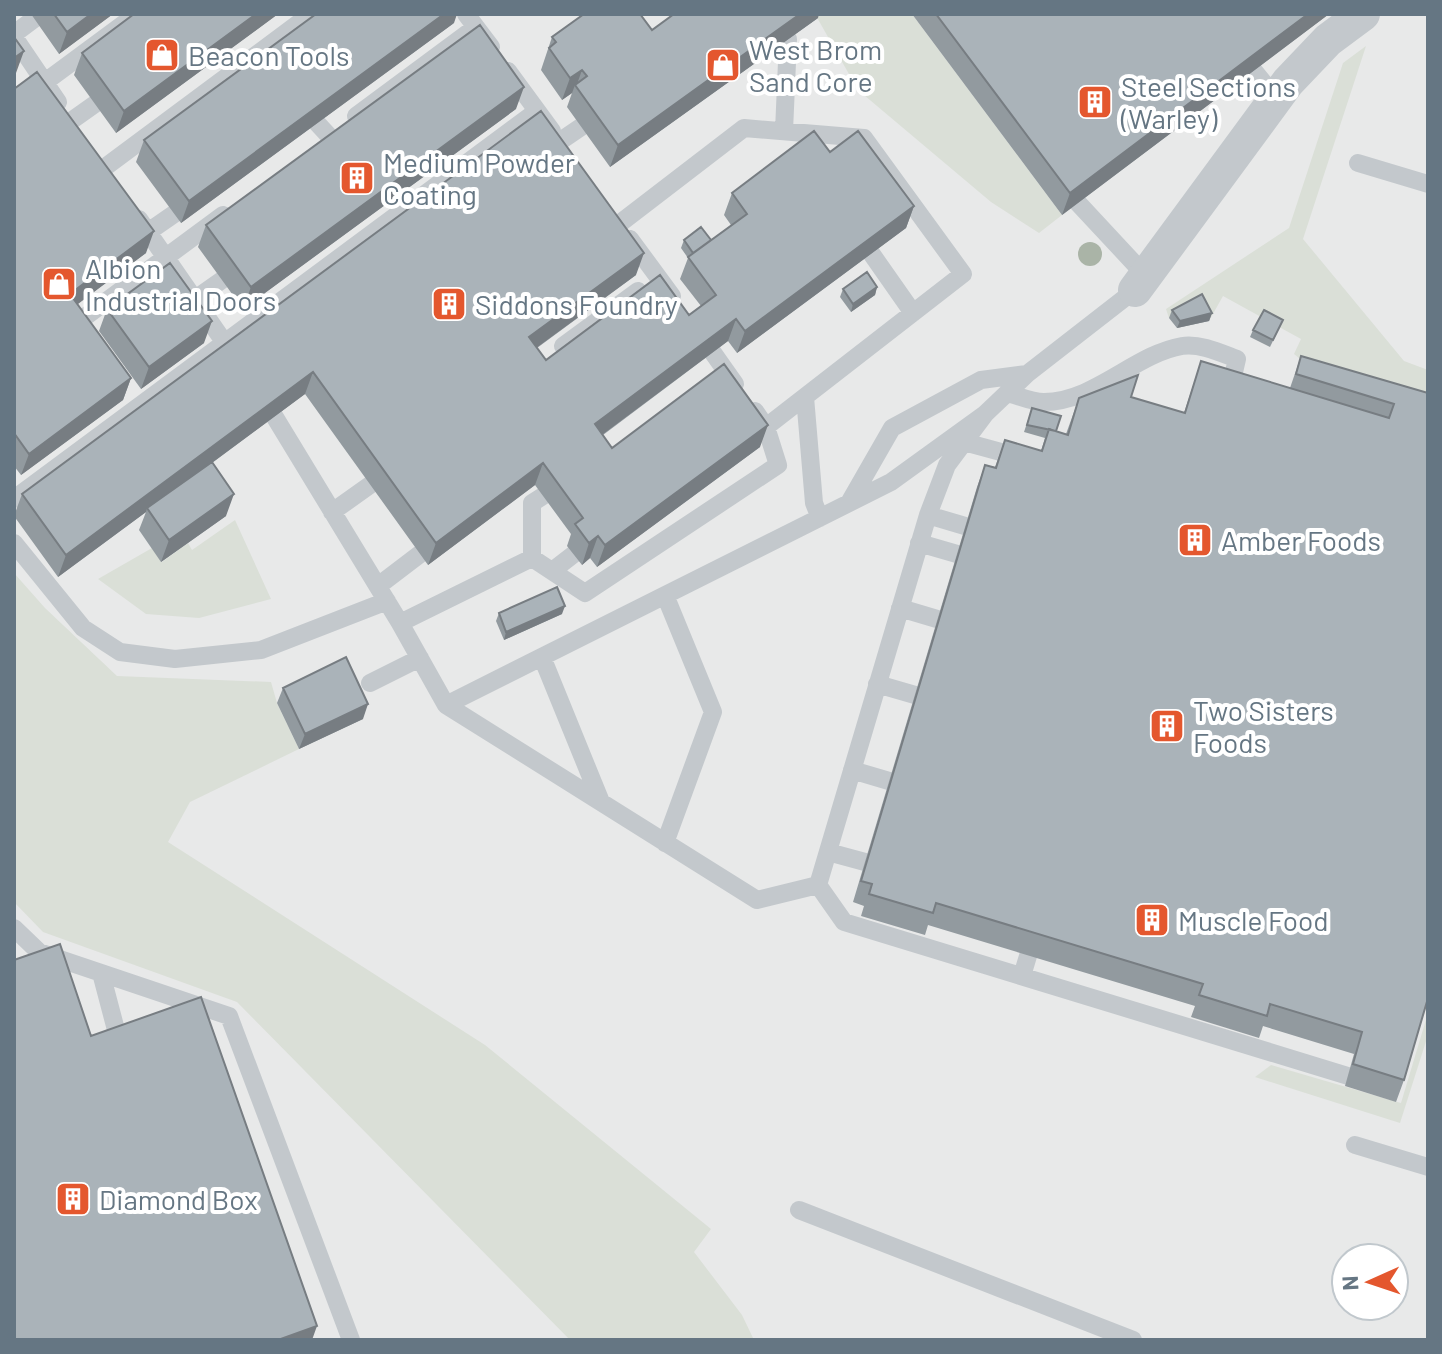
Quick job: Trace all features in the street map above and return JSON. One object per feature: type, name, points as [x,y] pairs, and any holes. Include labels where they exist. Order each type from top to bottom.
[{"type":"street","points":[[1140,283],[1288,82],[1328,40],[1363,14]]},
{"type":"lane","points":[[36,79],[137,14]]},
{"type":"lane","points":[[105,169],[311,14]]},
{"type":"lane","points":[[34,19],[14,36],[36,79],[83,138]]},
{"type":"lane","points":[[321,135],[474,19],[497,69],[537,111],[564,148],[581,127]]},
{"type":"lane","points":[[784,131],[788,39]]},
{"type":"lane","points":[[1254,71],[1276,98]]},
{"type":"lane","points":[[71,121],[95,104]]},
{"type":"lane","points":[[14,499],[537,111]]},
{"type":"lane","points":[[532,558],[585,593],[778,465],[766,427],[614,218],[744,128],[864,138],[963,274],[766,427]]},
{"type":"lane","points":[[1358,163],[1428,184]]},
{"type":"lane","points":[[70,328],[241,201]]},
{"type":"lane","points":[[446,705],[891,482],[985,414],[1027,374],[1140,283],[1078,203]]},
{"type":"lane","points":[[131,207],[146,237],[166,257],[275,416],[446,705],[757,900],[818,885]]},
{"type":"lane","points":[[146,237],[174,214]]},
{"type":"lane","points":[[871,253],[913,313]]},
{"type":"lane","points":[[563,346],[658,277]]},
{"type":"lane","points":[[195,299],[222,280]]},
{"type":"lane","points":[[1008,393],[1041,402],[1061,401],[1184,345],[1209,349],[1237,359],[1229,394]]},
{"type":"lane","points":[[849,503],[892,428],[981,380],[1027,374]]},
{"type":"lane","points":[[805,397],[814,503],[820,518]]},
{"type":"lane","points":[[818,885],[928,515],[947,465],[985,414]]},
{"type":"lane","points":[[964,442],[1038,462]]},
{"type":"lane","points":[[332,512],[370,485]]},
{"type":"lane","points":[[532,558],[532,503],[543,496]]},
{"type":"lane","points":[[928,515],[965,526]]},
{"type":"lane","points":[[14,543],[83,628],[120,652],[175,659],[261,650],[382,594],[420,554]]},
{"type":"lane","points":[[919,543],[957,554]]},
{"type":"lane","points":[[552,571],[574,554]]},
{"type":"lane","points":[[400,623],[532,558]]},
{"type":"lane","points":[[665,595],[713,712],[665,843]]},
{"type":"lane","points":[[900,608],[937,619]]},
{"type":"lane","points":[[542,657],[601,802]]},
{"type":"lane","points":[[370,683],[420,658]]},
{"type":"lane","points":[[877,684],[915,695]]},
{"type":"lane","points":[[852,770],[889,781]]},
{"type":"lane","points":[[828,852],[865,862]]},
{"type":"lane","points":[[818,885],[844,922],[1348,1076]]},
{"type":"lane","points":[[14,928],[39,952],[229,1016],[351,1340]]},
{"type":"lane","points":[[1022,976],[1028,956]]},
{"type":"lane","points":[[101,973],[120,1045]]},
{"type":"lane","points":[[1355,1145],[1428,1167]]},
{"type":"lane","points":[[799,1210],[1133,1340]]},
{"type":"shaded area","points":[[14,14],[1428,14],[1428,1340],[14,1340]]},
{"type":"shaded area","points":[[815,14],[912,14],[1062,215],[1039,233],[991,202],[858,90]]},
{"type":"shaded area","points":[[1366,46],[1303,239],[1404,361],[1428,370],[1428,410],[1326,380],[1294,354],[1301,339],[1223,296],[1209,321],[1199,302],[1169,318],[1166,309],[1289,228],[1343,63]]},
{"type":"shaded area","points":[[235,520],[271,599],[199,618],[146,614],[98,579],[152,548],[162,562],[188,543],[192,550]]},
{"type":"shaded area","points":[[14,573],[45,608],[117,676],[271,682],[277,703],[299,749],[190,802],[168,842],[485,1045],[711,1229],[694,1252],[742,1315],[754,1340],[570,1340],[237,1002],[43,932],[14,902]]},
{"type":"shaded area","points":[[1428,1013],[1428,1035],[1400,1123],[1255,1077],[1271,1065],[1401,1103]]},
{"type":"building","points":[[54,14],[91,14],[67,32]]},
{"type":"building","name":"Beacon Tools","points":[[134,14],[256,14],[124,111],[82,53]]},
{"type":"building","points":[[316,14],[444,14],[189,201],[144,140]]},
{"type":"building","points":[[584,14],[640,14],[652,30],[674,14],[800,14],[618,145],[575,85],[587,76],[582,70],[570,78],[549,48],[556,42],[552,37]]},
{"type":"building","name":"Steel Sections (Warley)","points":[[936,14],[1308,14],[1070,193]]},
{"type":"building","name":"Medium Powder Coating","points":[[480,25],[524,87],[251,287],[206,225]]},
{"type":"building","points":[[14,37],[24,51],[14,58]]},
{"type":"building","name":"Albion Industrial Doors","points":[[37,72],[154,231],[70,294],[131,378],[29,454],[14,433],[14,89]]},
{"type":"building","points":[[541,111],[644,253],[529,337],[546,360],[660,275],[689,315],[716,295],[688,257],[747,214],[732,193],[814,131],[830,152],[858,131],[914,206],[745,331],[736,319],[595,424],[612,448],[724,364],[768,425],[605,545],[598,536],[589,543],[575,524],[583,518],[543,463],[436,543],[313,372],[66,555],[22,494]]},
{"type":"building","points":[[701,227],[711,240],[693,253],[684,240]]},
{"type":"building","points":[[170,263],[212,321],[149,367],[107,309]]},
{"type":"building","points":[[867,272],[877,287],[853,304],[843,289]]},
{"type":"building","points":[[1202,294],[1212,313],[1180,321],[1172,310]]},
{"type":"building","points":[[1264,310],[1283,320],[1273,340],[1253,330]]},
{"type":"building","points":[[1301,356],[1428,393],[1428,998],[1404,1080],[1353,1064],[1362,1032],[1270,1004],[1267,1016],[1199,995],[1203,984],[936,903],[933,913],[869,894],[872,884],[861,881],[985,465],[996,468],[1005,440],[1042,451],[1049,429],[1068,435],[1079,398],[1138,375],[1131,397],[1185,413],[1201,361],[1389,418],[1394,404],[1296,374]]},
{"type":"building","points":[[1032,408],[1061,416],[1056,431],[1027,425]]},
{"type":"building","points":[[212,462],[234,494],[169,540],[147,508]]},
{"type":"building","points":[[557,587],[565,606],[506,632],[499,613]]},
{"type":"building","points":[[346,657],[368,704],[305,734],[283,688]]},
{"type":"building","points":[[60,944],[91,1036],[201,997],[317,1326],[278,1340],[14,1340],[14,960]]},
{"type":"place","name":"Beacon Tools","points":[[162,55]]},
{"type":"place","name":"West Brom Sand Core","points":[[723,65]]},
{"type":"place","name":"Steel Sections (Warley)","points":[[1095,102]]},
{"type":"place","name":"Medium Powder Coating","points":[[357,178]]},
{"type":"place","name":"Albion Industrial Doors","points":[[59,284]]},
{"type":"place","name":"Siddons Foundry","points":[[449,304]]},
{"type":"place","name":"Amber Foods","points":[[1195,540]]},
{"type":"place","name":"Two Sisters Foods","points":[[1167,726]]},
{"type":"place","name":"Muscle Food","points":[[1152,920]]},
{"type":"place","name":"Diamond Box","points":[[73,1199]]}]
